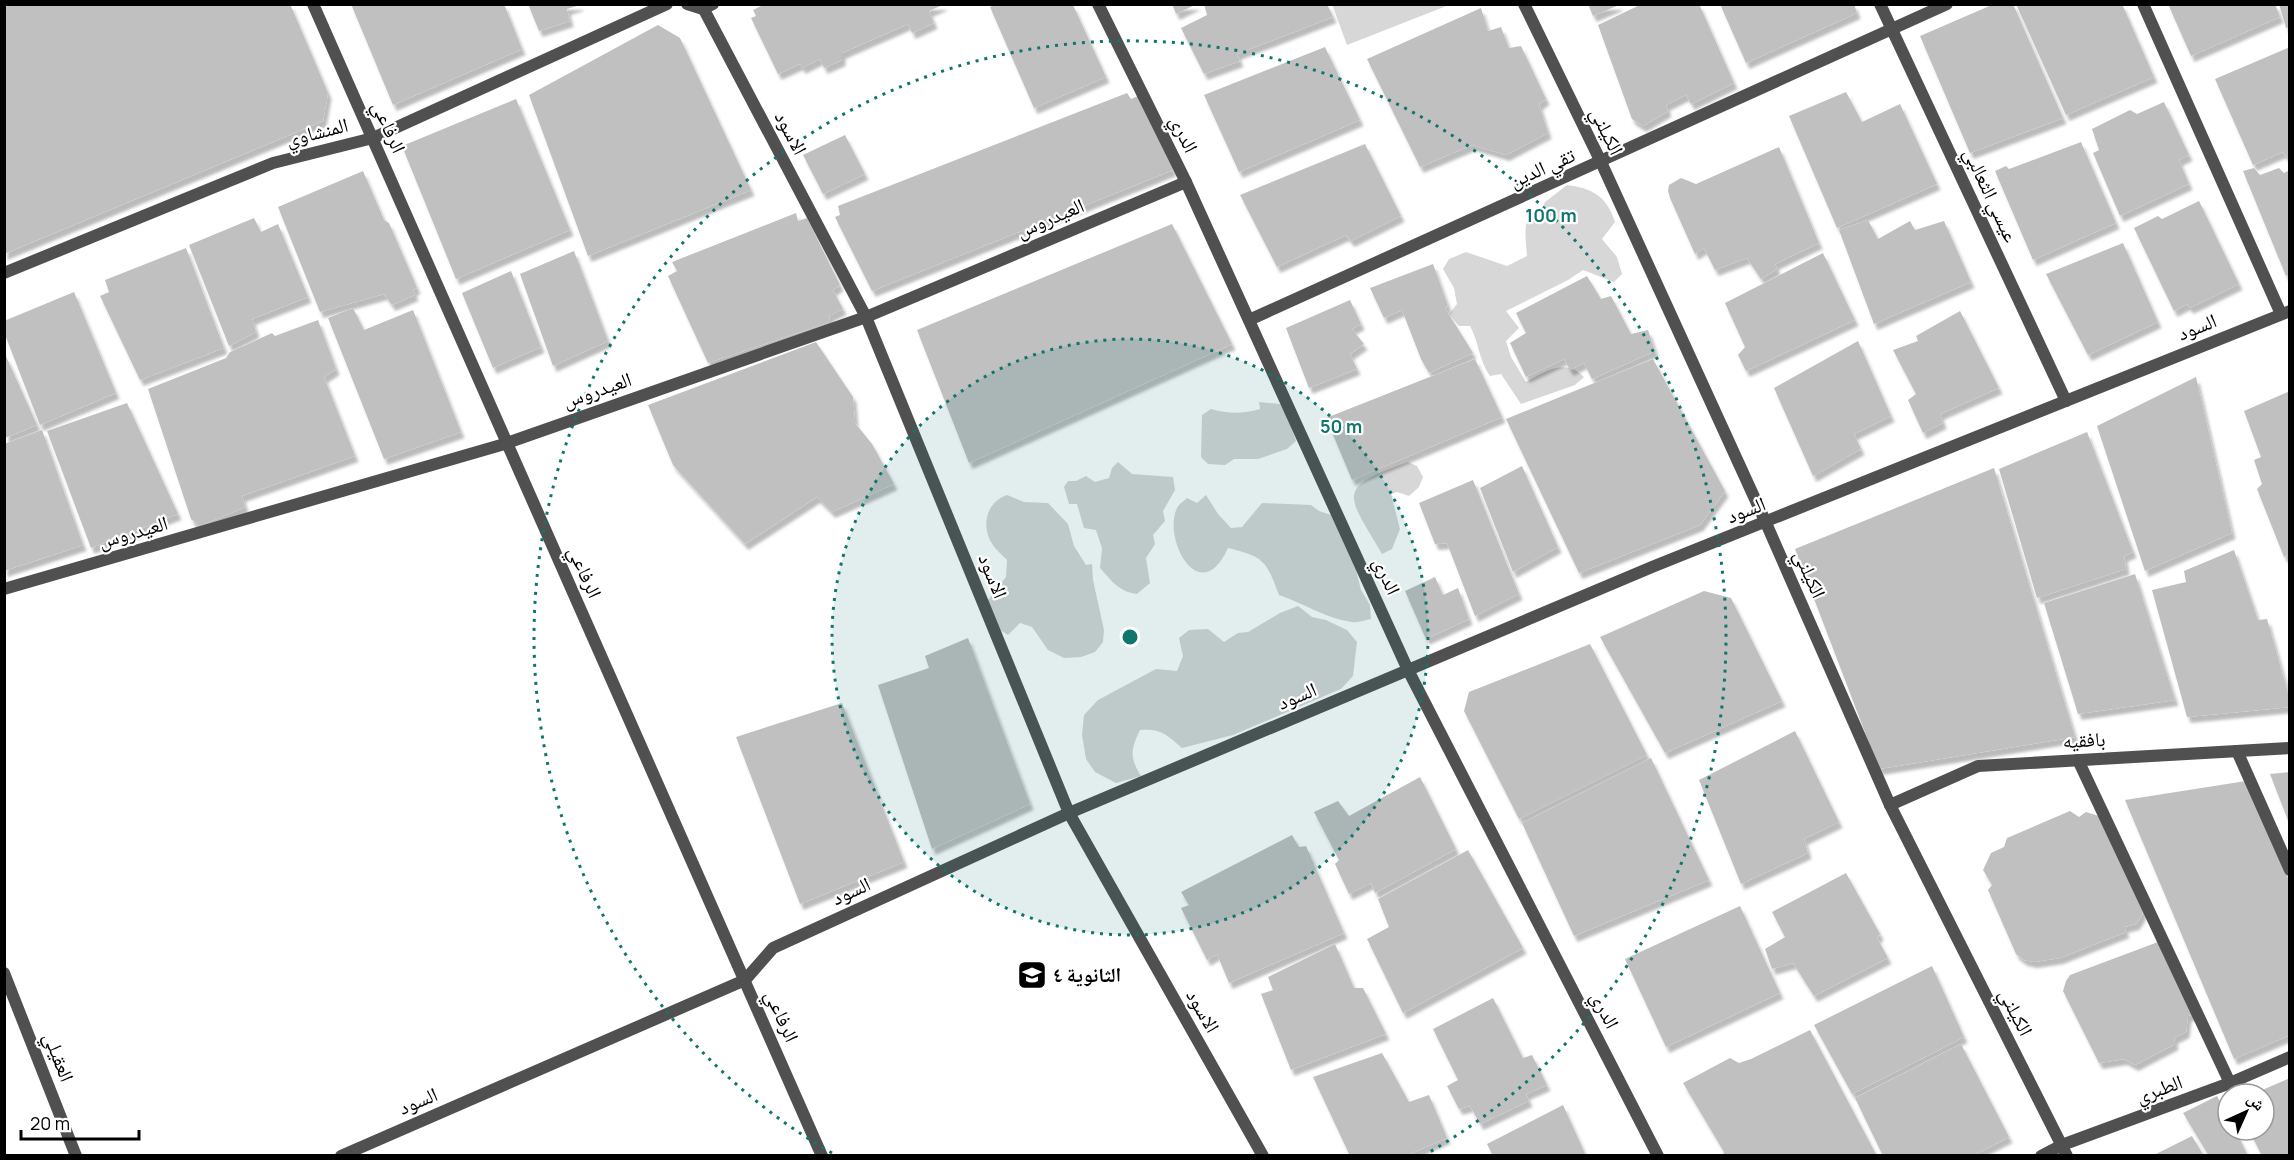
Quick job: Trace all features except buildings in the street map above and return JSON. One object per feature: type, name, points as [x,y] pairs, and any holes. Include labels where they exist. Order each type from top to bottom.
[{"type":"street","name":"الرفاعي","points":[[313,4],[822,1155]]},
{"type":"street","name":"المنشاوي","points":[[4,273],[273,163],[373,138],[667,4]]},
{"type":"street","points":[[687,4],[706,6]]},
{"type":"street","name":"الدري","points":[[1098,4],[1186,182],[1408,670],[1658,1155]]},
{"type":"street","name":"الكيلني","points":[[1524,4],[1601,162],[1766,523],[1890,805],[2064,1150]]},
{"type":"street","name":"عيسي الثعالبي","points":[[1880,4],[2066,401]]},
{"type":"street","name":"تقي الدين","points":[[1250,320],[1947,4]]},
{"type":"street","points":[[2143,4],[2285,312]]},
{"type":"street","name":"الاسود","points":[[706,6],[866,317],[1069,813],[1263,1155]]},
{"type":"street","name":"العيدروس","points":[[4,590],[506,443],[866,317],[1186,182]]},
{"type":"street","name":"السود","points":[[341,1155],[745,980],[773,948],[1069,813],[1652,567],[2285,312]]},
{"type":"street","name":"بافقيه","points":[[1890,805],[1978,766],[2289,748]]},
{"type":"street","points":[[2237,751],[2289,870]]},
{"type":"street","points":[[2078,760],[2230,1082]]},
{"type":"street","name":"العقيلي","points":[[4,973],[76,1155]]},
{"type":"street","name":"الطبري","points":[[2232,1082],[2289,1057]]},
{"type":"street","name":"الطبري","points":[[2041,1155],[2064,1150],[2216,1089]]},
{"type":"shaded area","points":[[1332,4],[1449,4],[1449,5],[1347,45]]},
{"type":"shaded area","points":[[1567,185],[1592,191],[1608,206],[1615,222],[1602,239],[1617,257],[1622,274],[1614,282],[1583,270],[1506,311],[1519,328],[1506,341],[1511,357],[1526,382],[1555,368],[1563,367],[1577,371],[1584,377],[1575,385],[1521,404],[1501,374],[1490,376],[1470,326],[1459,326],[1449,314],[1457,304],[1454,288],[1443,269],[1449,259],[1466,252],[1507,266],[1527,256],[1527,220],[1533,210],[1540,214],[1545,202]]},
{"type":"shaded area","points":[[1259,402],[1280,404],[1286,411],[1296,441],[1287,449],[1258,459],[1234,459],[1225,465],[1208,464],[1201,457],[1202,415],[1211,409],[1236,413],[1253,411],[1260,409]]},
{"type":"shaded area","points":[[1118,462],[1132,474],[1173,477],[1175,490],[1163,511],[1165,521],[1153,535],[1155,544],[1146,558],[1150,583],[1137,594],[1120,588],[1100,568],[1102,548],[1096,530],[1084,528],[1077,504],[1069,504],[1064,487],[1068,481],[1076,481],[1086,476],[1095,482],[1109,478],[1112,468]]},
{"type":"shaded area","points":[[1408,462],[1417,466],[1423,477],[1419,487],[1409,496],[1397,492],[1391,494],[1400,529],[1392,549],[1382,554],[1361,518],[1355,505],[1354,495],[1358,487],[1368,479]]},
{"type":"shaded area","points":[[1007,495],[1024,502],[1048,503],[1068,524],[1074,546],[1086,565],[1092,564],[1093,580],[1104,630],[1103,642],[1095,652],[1081,657],[1064,658],[1048,650],[1032,627],[1020,623],[1008,635],[1000,630],[984,605],[1006,577],[1007,560],[990,541],[986,525],[992,506]]},
{"type":"shaded area","points":[[1206,495],[1218,514],[1231,528],[1242,527],[1262,503],[1311,505],[1331,515],[1356,570],[1361,590],[1370,605],[1371,619],[1357,622],[1343,620],[1279,595],[1267,567],[1257,558],[1240,551],[1228,548],[1217,565],[1206,572],[1196,571],[1186,563],[1179,551],[1174,521],[1177,508],[1187,498],[1197,503]]},
{"type":"shaded area","points":[[1298,606],[1312,617],[1326,620],[1347,630],[1357,642],[1353,676],[1341,689],[1233,735],[1182,748],[1163,733],[1140,730],[1133,758],[1141,776],[1116,783],[1095,772],[1086,759],[1082,735],[1084,715],[1098,700],[1156,669],[1177,671],[1183,656],[1179,638],[1189,630],[1208,629],[1224,642],[1238,633],[1248,632],[1280,613]]},
{"type":"place","name":"الثانوية ٤","points":[[1032,975]]}]
